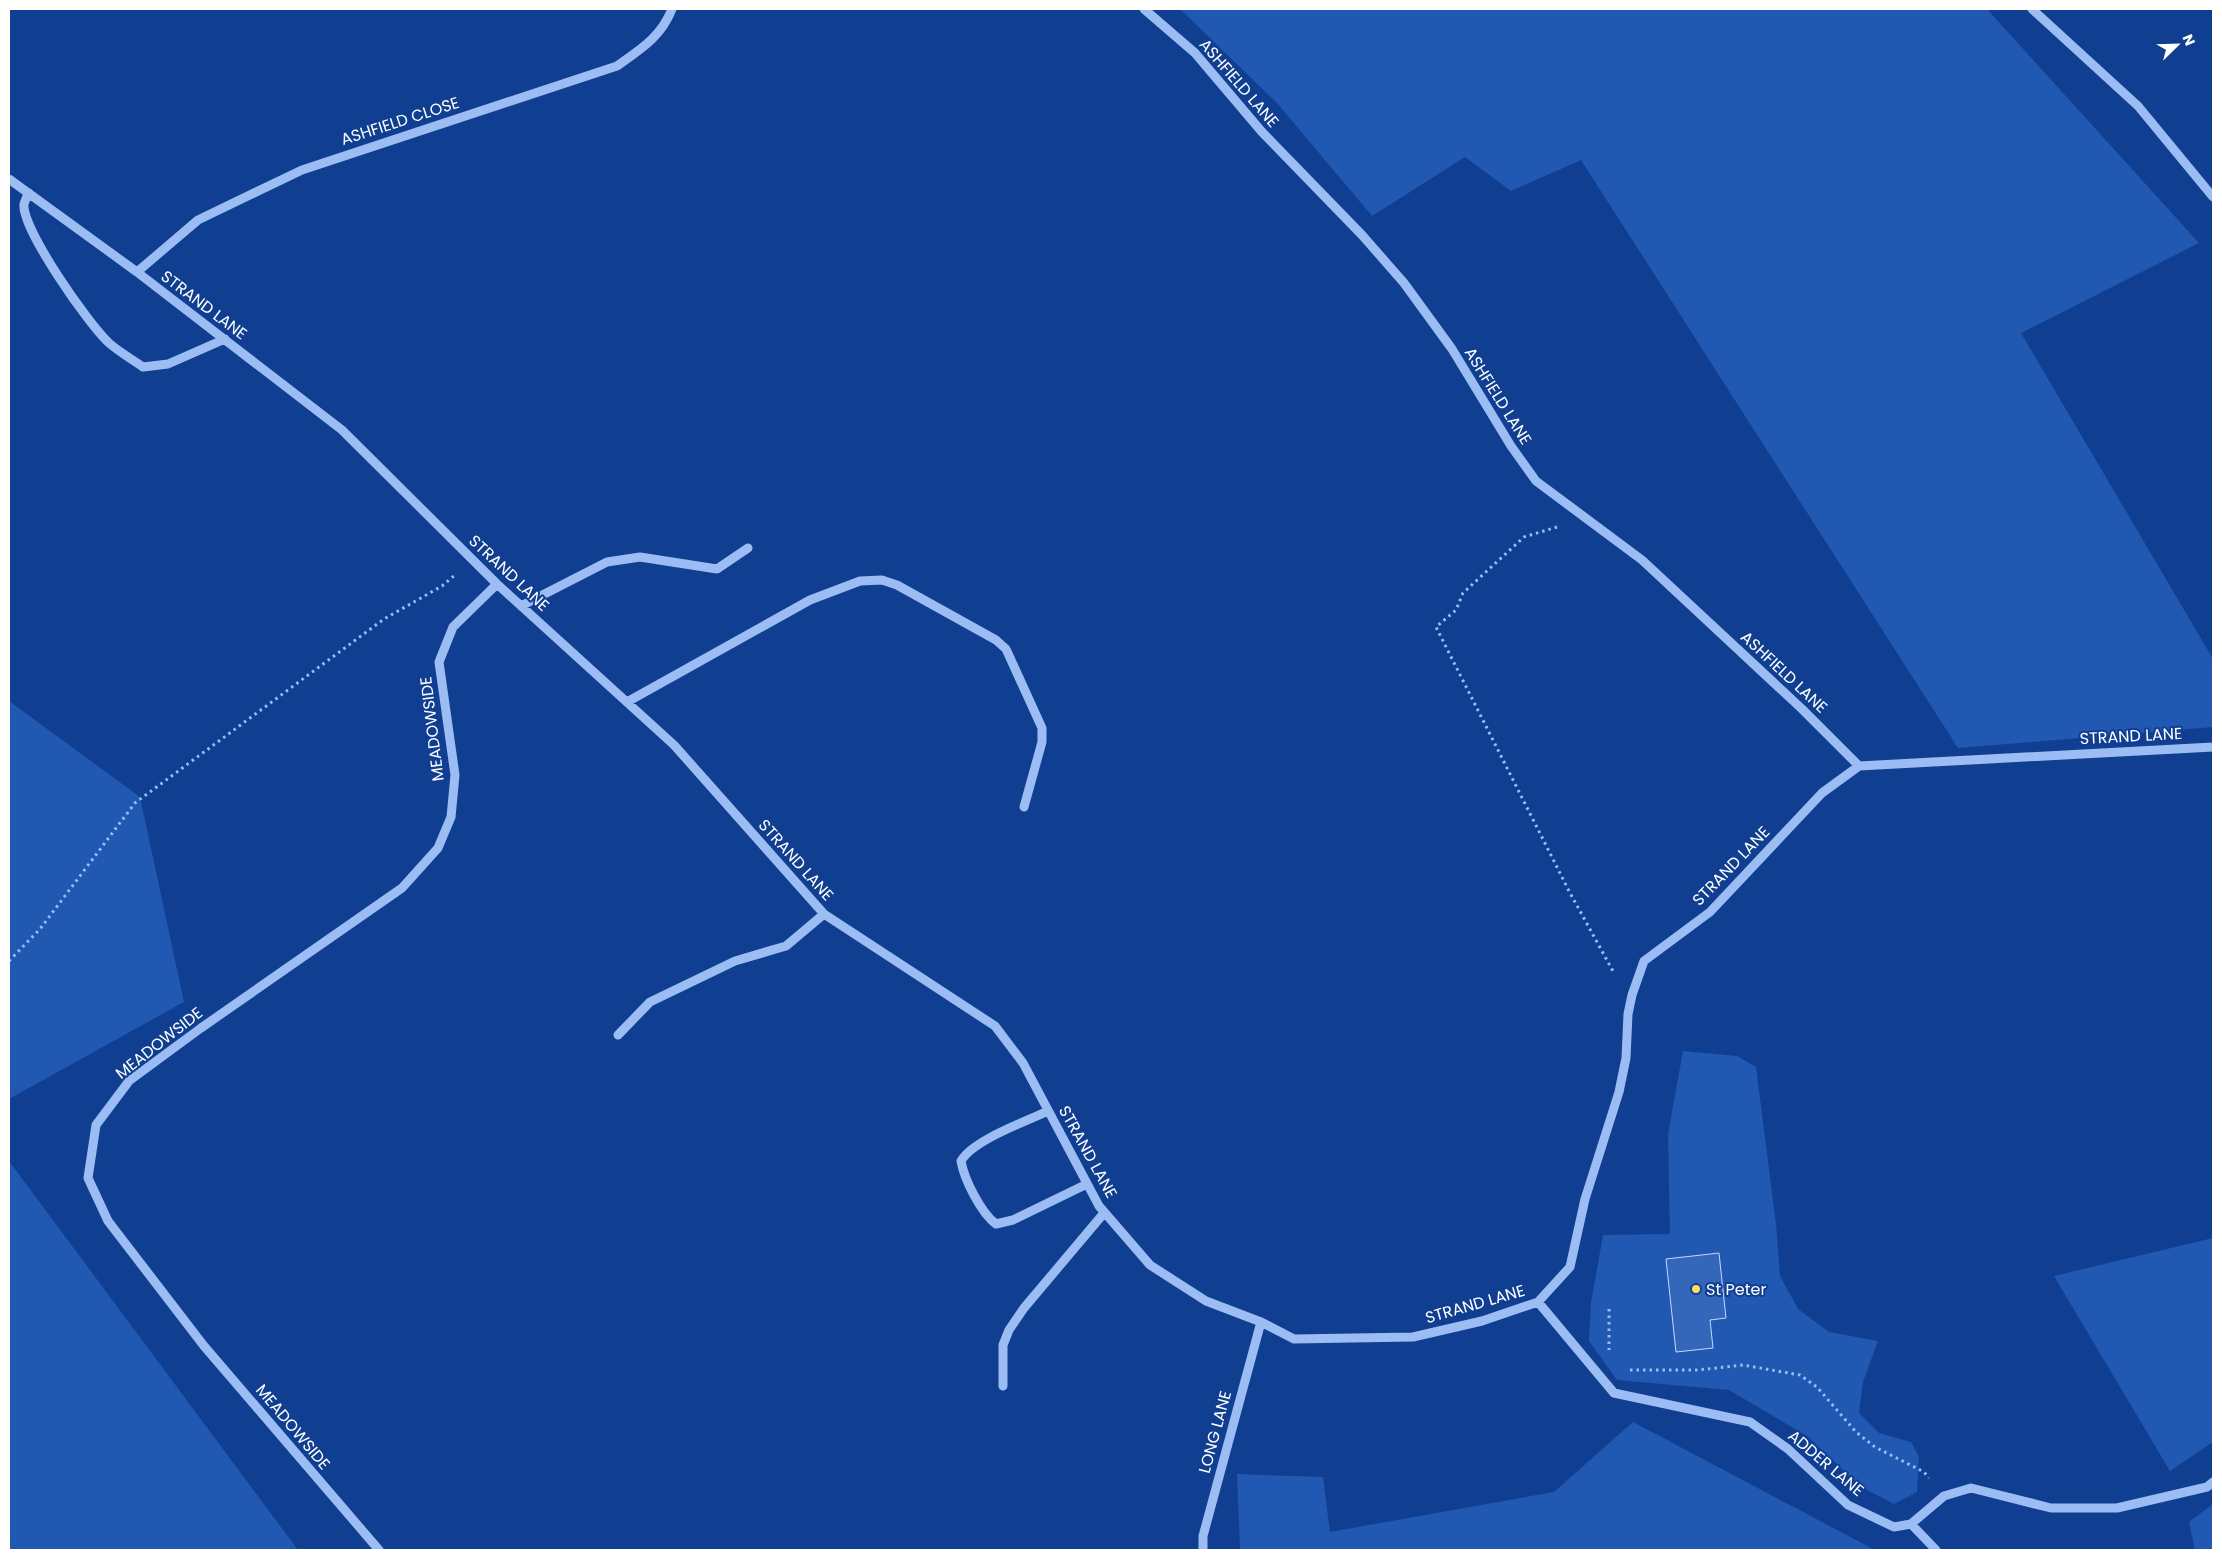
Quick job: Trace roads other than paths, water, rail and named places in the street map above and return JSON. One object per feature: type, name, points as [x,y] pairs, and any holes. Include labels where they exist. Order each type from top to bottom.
[{"type":"street","name":"ASHFIELD CLOSE","points":[[137,272],[198,220],[302,170],[617,66],[650,43],[667,20],[672,9]]},
{"type":"street","name":"ASHFIELD LANE","points":[[1144,9],[1196,53],[1262,132],[1362,235],[1404,283],[1452,349],[1511,446],[1536,482],[1642,560],[1802,709],[1859,766]]},
{"type":"street","points":[[2032,9],[2138,106],[2213,197]]},
{"type":"street","name":"STRAND LANE","points":[[9,179],[137,272],[342,430],[497,584],[674,745],[824,914],[995,1026],[1023,1063],[1104,1213],[1150,1265],[1206,1301],[1260,1322],[1294,1338],[1412,1337],[1482,1322],[1538,1302],[1570,1267],[1585,1199],[1619,1092],[1626,1058],[1628,1014],[1632,995],[1644,961],[1710,912],[1822,793],[1859,766],[2213,747]]},
{"type":"street","points":[[29,193],[24,205],[33,234],[78,305],[108,342],[143,367],[168,364],[225,339]]},
{"type":"street","points":[[521,606],[607,562],[640,557],[717,569],[748,548]]},
{"type":"street","points":[[627,702],[792,609],[860,581],[882,580],[897,585],[996,640],[1006,650],[1042,728],[1042,742],[1024,807]]},
{"type":"street","name":"MEADOWSIDE","points":[[379,1550],[204,1346],[108,1221],[88,1178],[96,1125],[129,1081],[200,1028],[402,888],[438,848],[451,817],[454,775],[439,662],[453,627],[497,584]]},
{"type":"street","points":[[618,1036],[650,1002],[735,961],[786,946],[824,914]]},
{"type":"street","points":[[1048,1111],[986,1141],[965,1154],[961,1161],[962,1171],[987,1218],[996,1224],[1005,1223],[1087,1184]]},
{"type":"street","points":[[1003,1386],[1003,1345],[1009,1330],[1030,1301],[1104,1213]]},
{"type":"street","name":"ADDER LANE","points":[[1538,1302],[1614,1393],[1750,1422],[1788,1449],[1848,1505],[1894,1527],[1911,1524]]},
{"type":"street","name":"LONG LANE","points":[[1203,1550],[1203,1536],[1260,1322]]},
{"type":"street","points":[[1936,1550],[1911,1524],[1944,1496],[1971,1488],[2052,1508],[2117,1508],[2207,1487],[2213,1482]]},
{"type":"place","name":"St Peter","points":[[1696,1289]]}]
